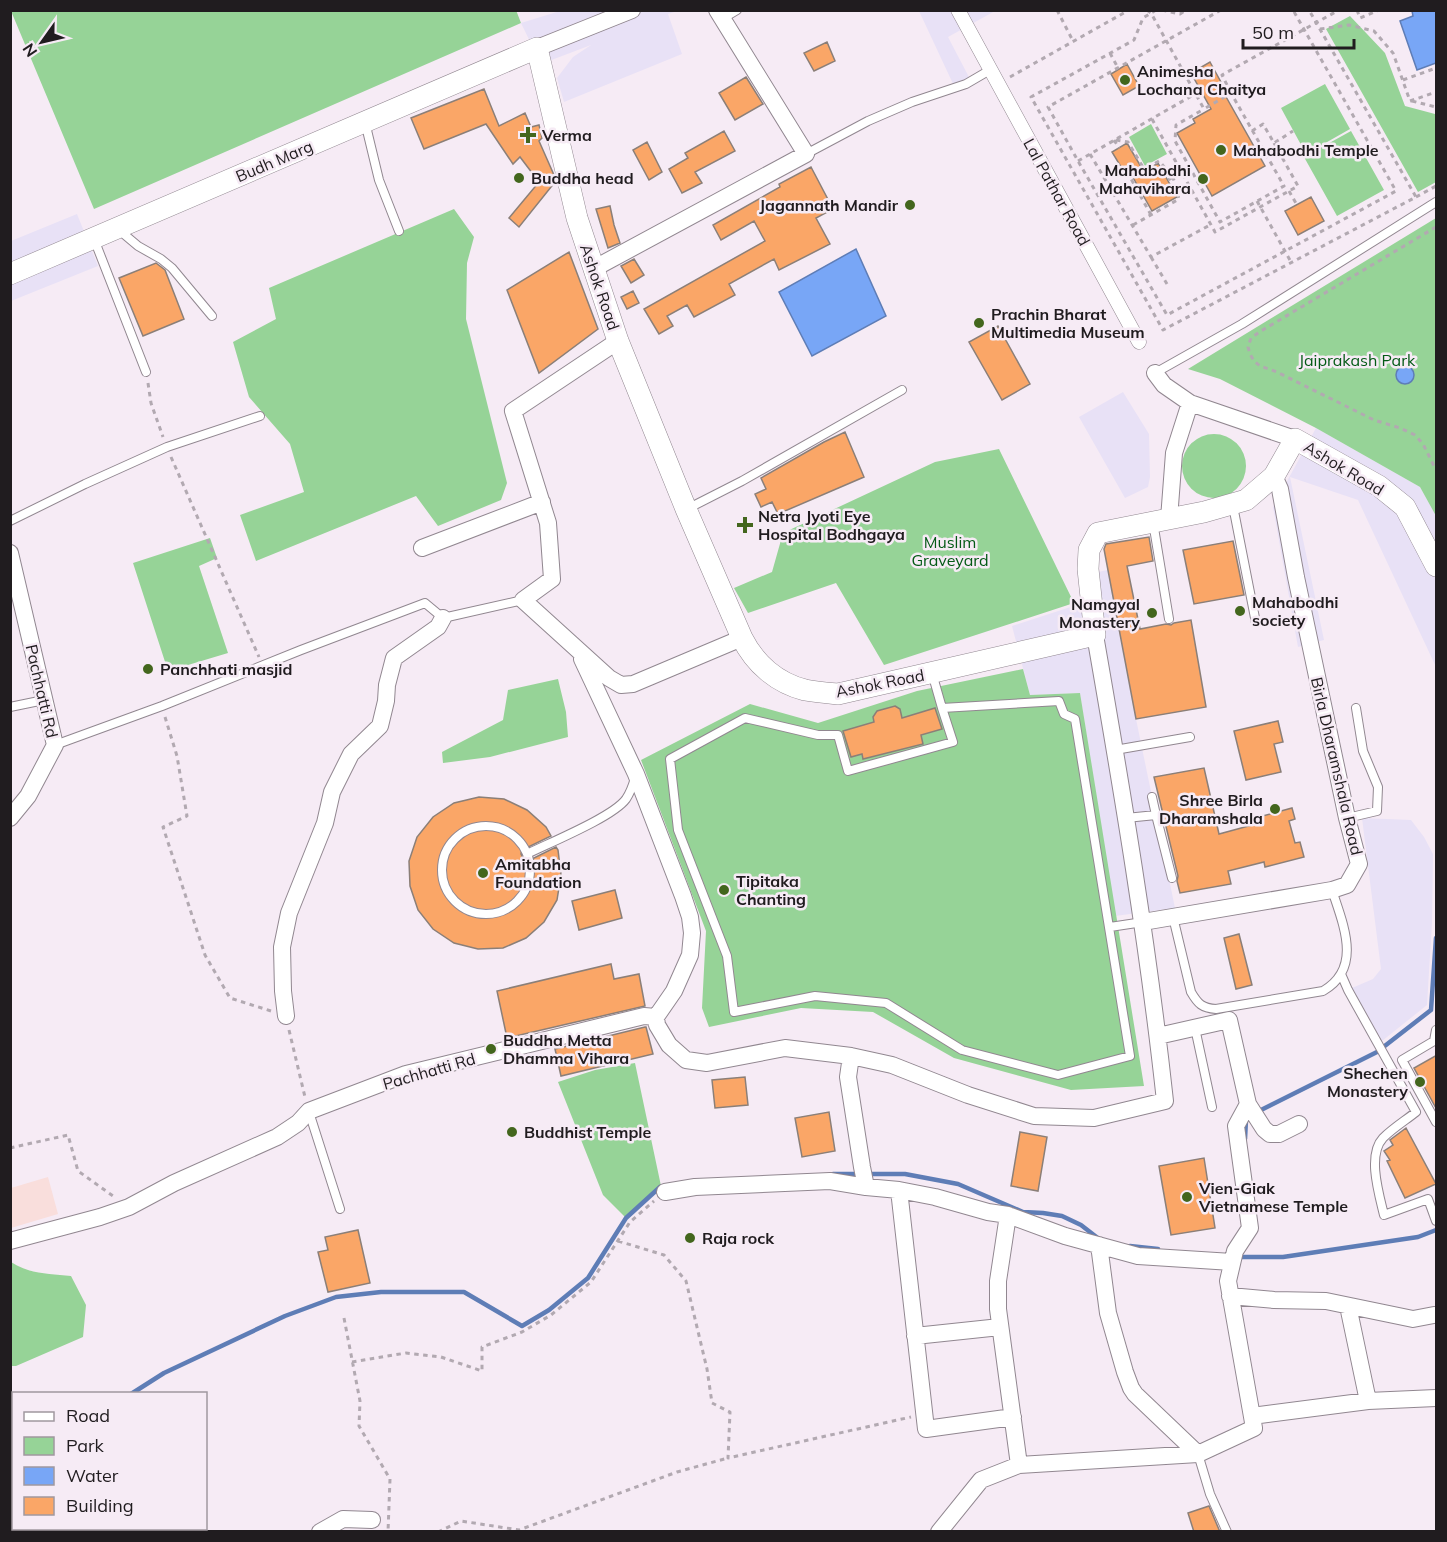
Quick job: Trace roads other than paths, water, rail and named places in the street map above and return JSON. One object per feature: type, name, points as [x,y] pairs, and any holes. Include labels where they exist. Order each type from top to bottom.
[{"type":"street","points":[[537,48],[632,10]]},
{"type":"street","name":"Lal Pathar Road","points":[[958,10],[1140,342]]},
{"type":"street","points":[[594,269],[806,154],[720,15]]},
{"type":"street","name":"Budh Marg","points":[[10,274],[537,48]]},
{"type":"street","name":"Ashok Road","points":[[537,48],[577,218],[618,341],[686,509],[742,638],[761,666],[783,682],[805,690],[838,694],[1095,635],[1088,569],[1089,550],[1098,533],[1204,512],[1246,500],[1274,476],[1295,439],[1379,486],[1406,507],[1437,566]]},
{"type":"street","points":[[618,341],[513,411],[548,523],[552,579],[523,600],[609,678],[621,685],[633,684],[742,638]]},
{"type":"street","points":[[1155,373],[1164,385],[1190,403],[1295,439]]},
{"type":"street","points":[[1161,521],[1174,453],[1190,403]]},
{"type":"street","name":"Birla Dharamshala Road","points":[[1143,922],[1332,890],[1347,885],[1359,864],[1347,818],[1296,576],[1280,489],[1274,476]]},
{"type":"street","points":[[422,548],[542,502]]},
{"type":"street","name":"Pachhatti Rd","points":[[10,553],[55,745],[28,796],[10,818]]},
{"type":"street","points":[[286,1016],[282,947],[290,913],[325,823],[332,792],[351,754],[380,726],[394,658],[438,627],[443,618]]},
{"type":"street","points":[[575,647],[636,774],[690,917],[692,933],[690,955],[674,991],[656,1017],[657,1025],[669,1045],[687,1060],[707,1064],[785,1048],[851,1056],[892,1065],[968,1095],[1034,1116],[1094,1118],[1166,1101],[1143,922],[1095,635]]},
{"type":"street","name":"Pachhatti Rd","points":[[10,1241],[129,1207],[174,1183],[277,1137],[298,1123],[309,1111],[406,1074],[645,1016],[656,1017]]},
{"type":"street","points":[[1158,1036],[1229,1020],[1248,1105],[1270,1134],[1279,1134],[1299,1124]]},
{"type":"street","points":[[851,1056],[848,1077],[866,1187]]},
{"type":"street","points":[[939,1532],[981,1480],[1019,1465],[1198,1454],[1254,1428],[1228,1281],[1233,1257],[1250,1228],[1236,1126],[1248,1105]]},
{"type":"street","points":[[665,1192],[695,1187],[830,1180],[898,1190],[1008,1215],[1065,1236],[1138,1256],[1233,1257]]},
{"type":"street","points":[[898,1190],[926,1429],[1013,1417]]},
{"type":"street","points":[[1008,1215],[998,1281],[998,1309],[1019,1465]]},
{"type":"street","points":[[1099,1245],[1108,1313],[1131,1388],[1198,1454]]},
{"type":"street","points":[[1230,1296],[1326,1301],[1413,1319],[1435,1314]]},
{"type":"street","points":[[1348,1306],[1368,1401]]},
{"type":"street","points":[[915,1336],[1000,1327]]},
{"type":"street","points":[[1252,1416],[1368,1401],[1437,1398]]},
{"type":"street","points":[[320,1532],[343,1519],[372,1520]]},
{"type":"lane","points":[[720,15],[737,10]]},
{"type":"lane","points":[[806,154],[868,121],[912,102],[966,84],[990,70]]},
{"type":"lane","points":[[365,122],[379,180],[399,231]]},
{"type":"lane","points":[[1155,373],[1242,324],[1437,202]]},
{"type":"lane","points":[[117,228],[138,246],[172,268],[212,316]]},
{"type":"lane","points":[[94,239],[146,372]]},
{"type":"lane","points":[[686,509],[742,481],[902,390]]},
{"type":"lane","points":[[10,521],[167,447],[260,416]]},
{"type":"lane","points":[[1233,504],[1256,623]]},
{"type":"lane","points":[[1161,521],[1169,619]]},
{"type":"lane","points":[[55,745],[162,706],[425,603],[443,618],[523,600]]},
{"type":"lane","points":[[932,672],[942,708],[953,742],[848,771],[838,735],[818,735],[746,718],[670,759],[678,830],[727,957],[734,1012],[815,996],[886,1003],[962,1050],[1058,1075],[1130,1056],[1075,719],[1064,714],[1059,700],[942,708]]},
{"type":"lane","points":[[10,706],[44,700]]},
{"type":"lane","points":[[1347,818],[1377,811],[1378,787],[1363,751],[1356,708]]},
{"type":"lane","points":[[1115,750],[1190,737]]},
{"type":"lane","points":[[527,854],[620,805],[626,799],[636,774]]},
{"type":"lane","points":[[1152,796],[1172,878]]},
{"type":"lane","points":[[1126,818],[1156,815]]},
{"type":"lane","points":[[480,826],[494,827],[508,832],[519,841],[527,854],[530,868],[529,883],[522,896],[512,907],[499,913],[484,915],[470,912],[457,904],[447,893],[442,879],[442,864],[446,850],[454,839],[466,830],[480,826]]},
{"type":"lane","points":[[1173,917],[1191,992],[1197,1002],[1206,1008],[1216,1009],[1323,990],[1331,986],[1341,974],[1348,948],[1347,936],[1332,890]]},
{"type":"lane","points":[[1110,927],[1143,922]]},
{"type":"lane","points":[[1341,974],[1416,1112],[1384,1137],[1376,1155],[1375,1169],[1384,1215],[1428,1199],[1436,1220]]},
{"type":"lane","points":[[1195,1028],[1212,1107]]},
{"type":"lane","points":[[1437,1029],[1434,1041],[1402,1060],[1437,1122]]},
{"type":"lane","points":[[309,1111],[340,1209]]},
{"type":"lane","points":[[1198,1454],[1210,1494],[1228,1531]]},
{"type":"water","points":[[1412,11],[1436,11],[1436,63],[1417,70],[1400,21],[1413,16]]},
{"type":"water","points":[[856,249],[886,316],[812,356],[779,292]]},
{"type":"water","points":[[1401,366],[1409,366],[1414,371],[1412,382],[1401,384],[1396,379],[1396,371]]},
{"type":"waterway","points":[[1257,1112],[1377,1052],[1431,1010],[1436,938]]},
{"type":"waterway","points":[[1245,1139],[1246,1120]]},
{"type":"waterway","points":[[833,1174],[905,1174],[958,1184],[1023,1212],[1062,1216],[1081,1225],[1099,1239]]},
{"type":"waterway","points":[[134,1392],[164,1373],[285,1316],[336,1297],[381,1292],[464,1292],[522,1326],[549,1310],[588,1278],[626,1218],[660,1187]]},
{"type":"waterway","points":[[1237,1257],[1283,1257],[1418,1237],[1436,1230]]},
{"type":"waterway","points":[[1130,1246],[1158,1249]]},
{"type":"place","name":"Animesha Lochana Chaitya","points":[[1125,80]]},
{"type":"place","name":"Verma","points":[[528,135]]},
{"type":"place","name":"Mahabodhi Temple","points":[[1221,150]]},
{"type":"place","name":"Buddha head","points":[[519,178]]},
{"type":"place","name":"Mahabodhi Mahavihara","points":[[1203,179]]},
{"type":"place","name":"Jagannath Mandir","points":[[910,205]]},
{"type":"place","name":"Prachin Bharat Multimedia Museum","points":[[979,323]]},
{"type":"place","name":"Netra Jyoti Eye Hospital Bodhgaya","points":[[745,525]]},
{"type":"place","name":"Mahabodhi society","points":[[1240,611]]},
{"type":"place","name":"Namgyal Monastery","points":[[1152,613]]},
{"type":"place","name":"Panchhati masjid","points":[[148,669]]},
{"type":"place","name":"Shree Birla Dharamshala","points":[[1275,809]]},
{"type":"place","name":"Amitabha Foundation","points":[[483,873]]},
{"type":"place","name":"Tipitaka Chanting","points":[[724,890]]},
{"type":"place","name":"Buddha Metta Dhamma Vihara","points":[[491,1049]]},
{"type":"place","name":"Shechen Monastery","points":[[1420,1082]]},
{"type":"place","name":"Buddhist Temple","points":[[512,1132]]},
{"type":"place","name":"Vien-Giak Vietnamese Temple","points":[[1187,1197]]},
{"type":"place","name":"Raja rock","points":[[690,1238]]},
{"type":"park label","name":"Jaiprakash Park","points":[[1357,360]]},
{"type":"park label","name":"Muslim Graveyard","points":[[950,551]]}]
